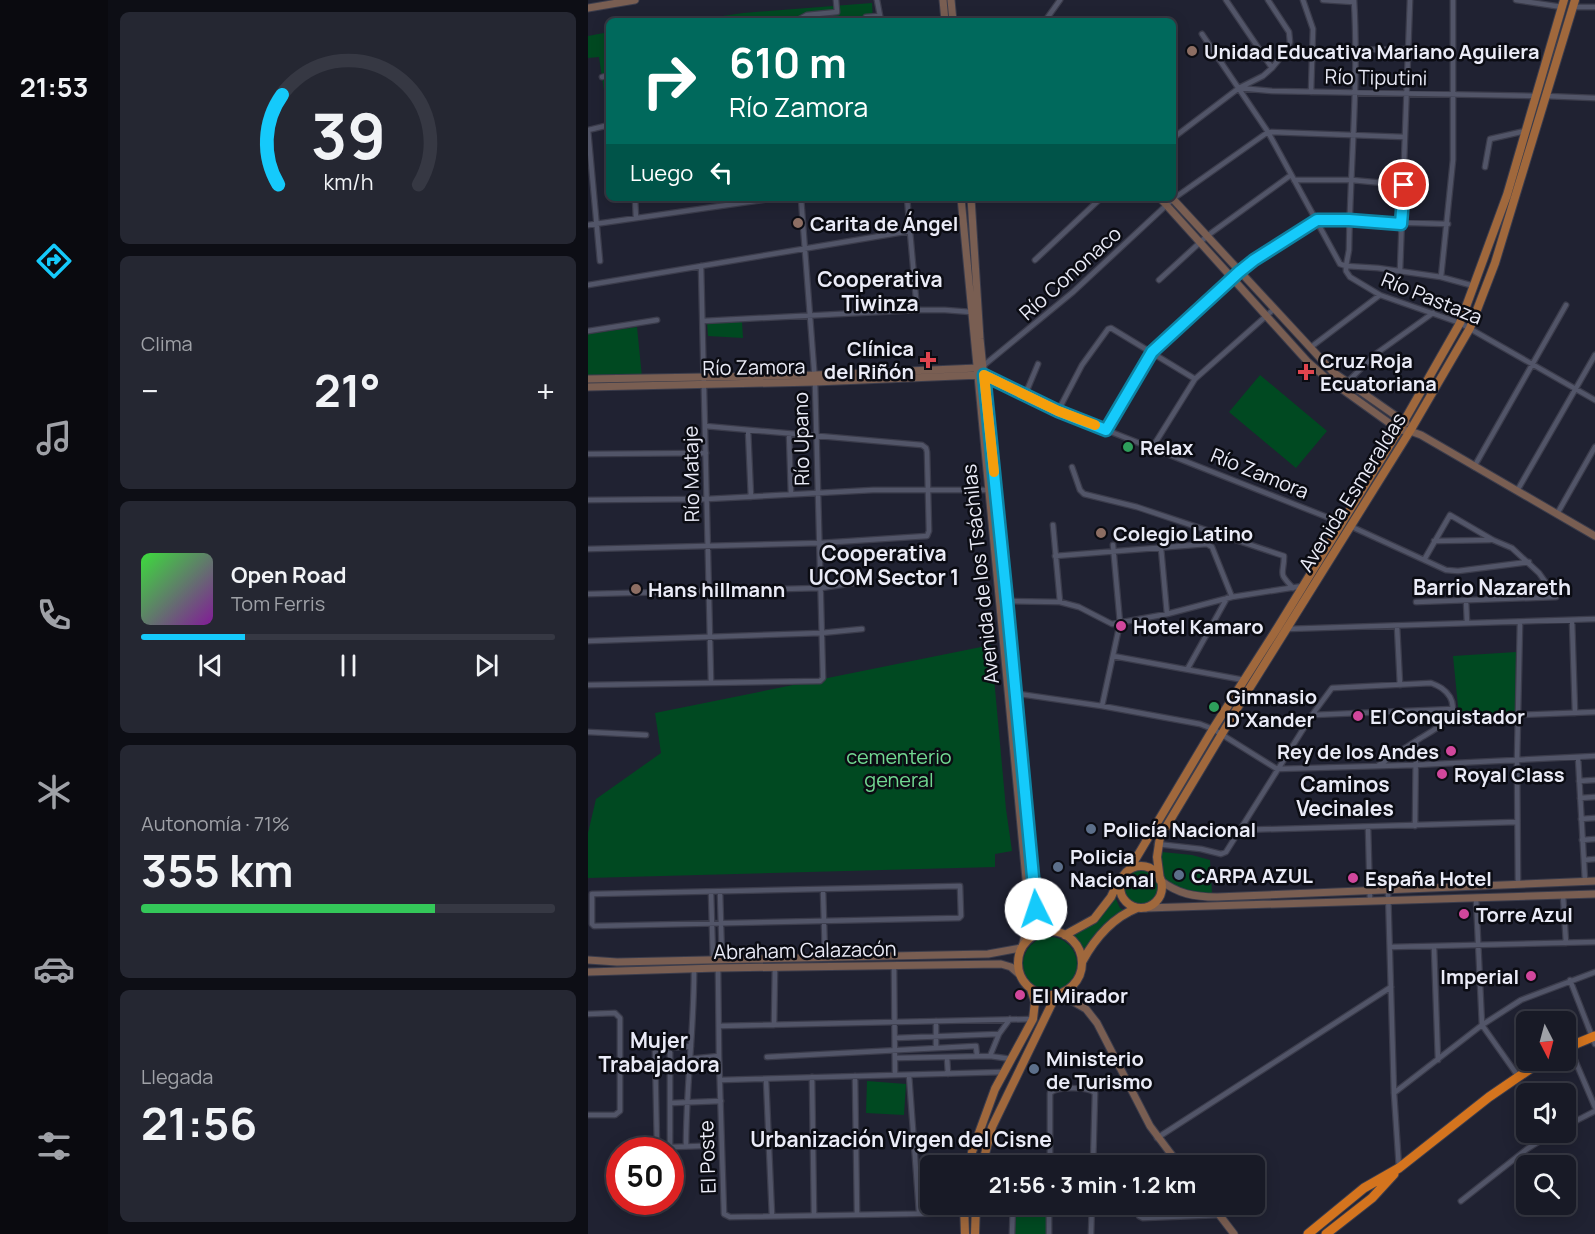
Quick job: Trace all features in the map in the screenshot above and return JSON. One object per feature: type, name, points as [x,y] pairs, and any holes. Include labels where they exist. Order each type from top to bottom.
[{"type":"highway","points":[[1576,1045],[1594,1039]]},
{"type":"highway","points":[[1308,1234],[1364,1188],[1399,1168],[1526,1071]]},
{"type":"highway","points":[[1326,1234],[1372,1198],[1399,1168]]},
{"type":"main road","points":[[588,8],[635,0]]},
{"type":"main road","points":[[943,0],[945,18]]},
{"type":"main road","points":[[951,0],[953,18]]},
{"type":"main road","name":"Avenida Esmeraldas","points":[[1157,844],[1182,797],[1410,430],[1470,328],[1495,262],[1525,131],[1563,4]]},
{"type":"main road","name":"Avenida Esmeraldas","points":[[1065,935],[1094,919],[1111,897],[1342,523],[1461,323],[1511,197],[1574,4]]},
{"type":"main road","name":"Avenida de los Tsáchilas","points":[[961,201],[971,312],[980,371]]},
{"type":"main road","name":"Avenida de los Tsáchilas","points":[[970,201],[980,371],[992,490],[1007,601],[1028,900],[1028,927],[1022,947]]},
{"type":"main road","points":[[1163,201],[1204,239]]},
{"type":"main road","points":[[1174,201],[1267,315],[1314,367],[1404,421],[1410,430]]},
{"type":"main road","points":[[1236,275],[1311,347],[1343,385],[1399,429],[1410,430],[1595,536]]},
{"type":"main road","points":[[1314,367],[1321,360]]},
{"type":"main road","name":"Río Zamora","points":[[588,379],[815,378],[980,371]]},
{"type":"main road","name":"Río Zamora","points":[[588,387],[704,380]]},
{"type":"main road","name":"Avenida de los Tsáchilas","points":[[992,490],[999,600],[1012,693],[1036,915],[1038,922],[1051,931]]},
{"type":"main road","points":[[985,1155],[992,1127],[1058,994],[1067,990],[1078,978],[1082,962],[1088,951],[1108,926],[1117,918],[1152,905],[1161,894],[1156,857],[1157,844]]},
{"type":"main road","points":[[1595,880],[1370,892],[1200,897],[1177,891],[1160,880],[1151,869],[1143,866],[1126,873],[1120,889],[1121,896],[1130,906],[1141,908],[1595,894]]},
{"type":"main road","points":[[972,1155],[983,1119],[1004,1072],[1033,1019],[1035,1002],[1031,989],[1019,974],[1018,956],[1022,947],[1034,935],[1051,931],[1065,935],[1074,942],[1080,951],[1082,962]]},
{"type":"main road","name":"Abraham Calazacón","points":[[588,960],[617,962],[988,954],[1022,947]]},
{"type":"main road","name":"Abraham Calazacón","points":[[588,972],[1001,964],[1011,967],[1019,974]]},
{"type":"main road","points":[[1031,989],[1039,993],[1058,994],[1086,1009],[1097,1023],[1157,1138],[1171,1155]]},
{"type":"main road","points":[[964,1215],[965,1234]]},
{"type":"main road","points":[[975,1234],[976,1215]]},
{"type":"main road","points":[[1218,1215],[1234,1234]]},
{"type":"street","points":[[802,18],[807,15],[837,12],[836,0]]},
{"type":"street","points":[[866,17],[880,18],[878,0]]},
{"type":"street","points":[[1047,18],[1060,0]]},
{"type":"street","points":[[1226,0],[1272,68]]},
{"type":"street","points":[[1176,136],[1239,88],[1263,76],[1286,51],[1290,37],[1287,28],[1268,0]]},
{"type":"street","points":[[1303,0],[1313,29],[1311,92]]},
{"type":"street","points":[[1323,0],[1354,1],[1356,91],[1349,250],[1346,266],[1441,277],[1475,286]]},
{"type":"street","points":[[1400,271],[1410,0]]},
{"type":"street","points":[[1441,277],[1453,160],[1453,0]]},
{"type":"street","points":[[1516,0],[1563,4]]},
{"type":"street","points":[[1574,4],[1595,8]]},
{"type":"street","name":"Río Pastaza","points":[[1202,34],[1268,132],[1340,264],[1346,266],[1350,277],[1380,295],[1461,323],[1595,400]]},
{"type":"street","points":[[1356,50],[1409,49]]},
{"type":"street","points":[[602,76],[606,75]]},
{"type":"street","name":"Río Tiputini","points":[[1239,88],[1311,92],[1454,93],[1595,98]]},
{"type":"street","points":[[600,261],[588,130],[606,126]]},
{"type":"street","points":[[1485,167],[1490,139],[1525,131]]},
{"type":"street","points":[[1268,132],[1405,137]]},
{"type":"street","name":"Río Cononaco","points":[[1176,196],[1268,132]]},
{"type":"street","points":[[1159,280],[1204,239],[1292,177],[1404,185]]},
{"type":"street","points":[[635,201],[636,218]]},
{"type":"street","points":[[588,225],[743,201]]},
{"type":"street","name":"Río Upano","points":[[711,681],[822,680],[815,378],[801,201]]},
{"type":"street","points":[[907,201],[917,310]]},
{"type":"street","points":[[1035,260],[1098,201]]},
{"type":"street","name":"Río Cononaco","points":[[980,371],[1073,292],[1170,201]]},
{"type":"street","points":[[1106,430],[1152,352],[1254,260],[1317,220],[1448,224]]},
{"type":"street","points":[[588,285],[910,231]]},
{"type":"street","name":"Río Mataje","points":[[701,266],[711,681]]},
{"type":"street","points":[[1311,347],[1380,295]]},
{"type":"street","points":[[1474,466],[1566,305]]},
{"type":"street","points":[[1152,448],[1195,379],[1274,309]]},
{"type":"street","points":[[702,321],[917,310],[971,312]]},
{"type":"street","points":[[1343,385],[1377,353],[1433,314]]},
{"type":"street","points":[[588,331],[657,320]]},
{"type":"street","points":[[1058,411],[1082,365],[1108,329],[1112,328],[1195,379]]},
{"type":"street","points":[[1517,491],[1595,356]]},
{"type":"street","points":[[1025,395],[1038,364]]},
{"type":"street","name":"Río Zamora","points":[[980,371],[1058,411],[1342,523],[1446,570],[1458,571],[1529,562]]},
{"type":"street","points":[[588,549],[820,543],[927,536],[929,531],[926,448],[918,445],[705,426]]},
{"type":"street","points":[[748,430],[751,497]]},
{"type":"street","points":[[789,434],[791,494]]},
{"type":"street","points":[[1557,514],[1595,447]]},
{"type":"street","points":[[588,454],[706,453]]},
{"type":"street","points":[[1072,467],[1080,490],[1084,494],[1137,507],[1284,556],[1281,571],[1293,588]]},
{"type":"street","points":[[588,500],[707,499],[817,493],[992,490]]},
{"type":"street","points":[[1416,602],[1555,598],[1556,596],[1529,562],[1512,548],[1493,540],[1450,515],[1424,560]]},
{"type":"street","points":[[1053,525],[1060,602]]},
{"type":"street","points":[[1434,541],[1493,540]]},
{"type":"street","points":[[1102,706],[1120,623],[1113,545]]},
{"type":"street","points":[[1055,555],[1210,545],[1229,598],[1188,669]]},
{"type":"street","points":[[1161,548],[1167,614]]},
{"type":"street","points":[[588,594],[821,588],[854,583]]},
{"type":"street","points":[[999,600],[1060,602],[1079,607],[1112,624],[1167,614],[1229,598],[1303,586]]},
{"type":"street","points":[[1466,600],[1467,623]]},
{"type":"street","points":[[1572,620],[1575,713]]},
{"type":"street","points":[[1278,627],[1287,629],[1595,620]]},
{"type":"street","points":[[1518,884],[1517,761],[1520,622]]},
{"type":"street","points":[[1396,626],[1400,685]]},
{"type":"street","points":[[588,640],[710,638],[862,629]]},
{"type":"street","points":[[1113,656],[1244,680]]},
{"type":"street","points":[[588,685],[711,681]]},
{"type":"street","points":[[1157,844],[1224,853],[1312,715],[1332,688],[1431,683],[1438,685],[1449,696],[1453,709],[1450,716],[1377,766]]},
{"type":"street","points":[[1012,693],[1102,706],[1200,724],[1213,729],[1277,769],[1517,761],[1595,756]]},
{"type":"street","points":[[1312,715],[1453,709]]},
{"type":"street","points":[[1518,715],[1595,712]]},
{"type":"street","points":[[588,732],[646,735]]},
{"type":"street","points":[[1415,826],[1416,741]]},
{"type":"street","points":[[1578,757],[1585,881]]},
{"type":"street","points":[[1579,781],[1595,780]]},
{"type":"street","points":[[1580,798],[1595,797]]},
{"type":"street","points":[[1581,819],[1595,818]]},
{"type":"street","points":[[1240,830],[1517,822]]},
{"type":"street","points":[[1368,827],[1370,901]]},
{"type":"street","points":[[1582,840],[1595,839]]},
{"type":"street","points":[[1584,860],[1595,859]]},
{"type":"street","points":[[960,886],[961,918],[592,926],[591,895],[823,890],[960,886]]},
{"type":"street","points":[[823,890],[825,956]]},
{"type":"street","points":[[1388,891],[1394,1093],[1399,1168]]},
{"type":"street","points":[[711,892],[713,959]]},
{"type":"street","points":[[720,892],[722,958]]},
{"type":"street","points":[[1563,896],[1566,943]]},
{"type":"street","points":[[1476,898],[1482,1025],[1518,1076]]},
{"type":"street","points":[[1390,947],[1595,942]]},
{"type":"street","points":[[1434,947],[1438,1060]]},
{"type":"street","points":[[774,1025],[775,967]]},
{"type":"street","name":"El Poste","points":[[718,968],[724,1214],[730,1217],[919,1212]]},
{"type":"street","points":[[894,968],[895,1075]]},
{"type":"street","points":[[694,972],[694,1013],[686,1103],[686,1146],[699,1146]]},
{"type":"street","points":[[1394,1093],[1482,1025],[1521,1000],[1595,972]]},
{"type":"street","points":[[1570,980],[1594,1039]]},
{"type":"street","points":[[1157,1138],[1391,987]]},
{"type":"street","points":[[588,1014],[615,1013],[620,1018],[620,1111],[615,1115],[588,1115]]},
{"type":"street","points":[[990,1056],[999,1034],[1010,1019]]},
{"type":"street","points":[[719,1026],[1033,1019]]},
{"type":"street","points":[[936,1021],[936,1048]]},
{"type":"street","points":[[895,1038],[999,1034]]},
{"type":"street","points":[[975,1035],[977,1056]]},
{"type":"street","points":[[657,1137],[655,1051],[691,1046]]},
{"type":"street","points":[[766,1057],[976,1046]]},
{"type":"street","points":[[670,1048],[670,1137]]},
{"type":"street","points":[[689,1059],[719,1056]]},
{"type":"street","points":[[947,1056],[948,1074]]},
{"type":"street","points":[[895,1058],[990,1056],[1011,1059]]},
{"type":"street","points":[[1576,1063],[1595,1109],[1576,1120]]},
{"type":"street","points":[[720,1080],[1004,1072]]},
{"type":"street","points":[[909,1075],[919,1212]]},
{"type":"street","points":[[855,1076],[857,1214]]},
{"type":"street","points":[[812,1077],[814,1215]]},
{"type":"street","points":[[766,1079],[772,1216]]},
{"type":"street","points":[[1050,1155],[1050,1093],[1052,1090],[1094,1090],[1093,1155]]},
{"type":"street","points":[[671,1103],[721,1101]]},
{"type":"street","points":[[1461,1201],[1537,1143]]},
{"type":"street","points":[[1012,1234],[1013,1215]]},
{"type":"street","points":[[1049,1215],[1049,1234]]},
{"type":"street","points":[[1091,1234],[1092,1215]]},
{"type":"street","points":[[1140,1215],[1143,1218],[1218,1215]]},
{"type":"green space","points":[[872,3],[873,18],[709,18],[743,13]]},
{"type":"green space","points":[[606,33],[606,104],[599,57],[588,58],[588,36]]},
{"type":"green space","points":[[707,322],[742,322],[743,338],[708,336]]},
{"type":"green space","points":[[637,327],[642,377],[588,377],[588,334]]},
{"type":"green space","points":[[1260,375],[1327,431],[1296,468],[1229,412]]},
{"type":"green space","name":"cementerio general","points":[[991,645],[1012,851],[995,854],[995,867],[588,878],[588,833],[596,799],[661,753],[655,713]]},
{"type":"green space","points":[[1516,652],[1515,717],[1459,716],[1453,656]]},
{"type":"green space","points":[[1162,852],[1192,855],[1210,860],[1212,893],[1191,892],[1174,886],[1163,874]]},
{"type":"green space","points":[[1141,870],[1153,875],[1158,887],[1153,899],[1141,904],[1129,899],[1124,887],[1129,875]]},
{"type":"green space","points":[[1115,897],[1120,908],[1128,913],[1103,930],[1083,952],[1081,944],[1071,936],[1100,918]]},
{"type":"green space","points":[[1045,937],[1055,937],[1069,945],[1075,954],[1077,964],[1075,974],[1069,983],[1055,991],[1045,991],[1028,979],[1023,969],[1023,959],[1035,942]]},
{"type":"green space","points":[[867,1081],[906,1084],[904,1115],[866,1113]]},
{"type":"green space","points":[[1013,1215],[1049,1215],[1048,1234],[1012,1234]]},
{"type":"slow traffic","points":[[994,472],[984,375],[1058,411],[1095,425]]},
{"type":"place","name":"Unidad Educativa Mariano Aguilera","points":[[1192,51]]},
{"type":"place","name":"Carita de Ángel","points":[[798,223]]},
{"type":"place","name":"Clínica del Riñón","points":[[928,360]]},
{"type":"place","name":"Cruz Roja Ecuatoriana","points":[[1306,372]]},
{"type":"place","name":"Relax","points":[[1128,447]]},
{"type":"place","name":"Colegio Latino","points":[[1101,533]]},
{"type":"place","name":"Hans hillmann","points":[[636,589]]},
{"type":"place","name":"Hotel Kamaro","points":[[1121,626]]},
{"type":"place","name":"Gimnasio D'Xander","points":[[1214,707]]},
{"type":"place","name":"El Conquistador","points":[[1358,716]]},
{"type":"place","name":"Rey de los Andes","points":[[1451,751]]},
{"type":"place","name":"Royal Class","points":[[1442,774]]},
{"type":"place","name":"Policía Nacional","points":[[1091,829]]},
{"type":"place","name":"Policia Nacional","points":[[1058,867]]},
{"type":"place","name":"CARPA AZUL","points":[[1179,875]]},
{"type":"place","name":"España Hotel","points":[[1353,878]]},
{"type":"place","name":"Torre Azul","points":[[1464,914]]},
{"type":"place","name":"Imperial","points":[[1531,976]]},
{"type":"place","name":"El Mirador","points":[[1020,995]]},
{"type":"place","name":"Ministerio de Turismo","points":[[1034,1069]]},
{"type":"district","name":"Cooperativa Tiwinza","points":[[880,291]]},
{"type":"district","name":"Cooperativa UCOM Sector 1","points":[[884,565]]},
{"type":"district","name":"Barrio Nazareth","points":[[1492,587]]},
{"type":"district","name":"Caminos Vecinales","points":[[1345,796]]},
{"type":"district","name":"Mujer Trabajadora","points":[[659,1052]]},
{"type":"district","name":"Urbanización Virgen del Cisne","points":[[901,1139]]},
{"type":"route","points":[[1036,909],[984,375],[1058,411],[1106,430],[1152,352],[1239,272],[1317,220],[1401,224],[1404,185]]}]
